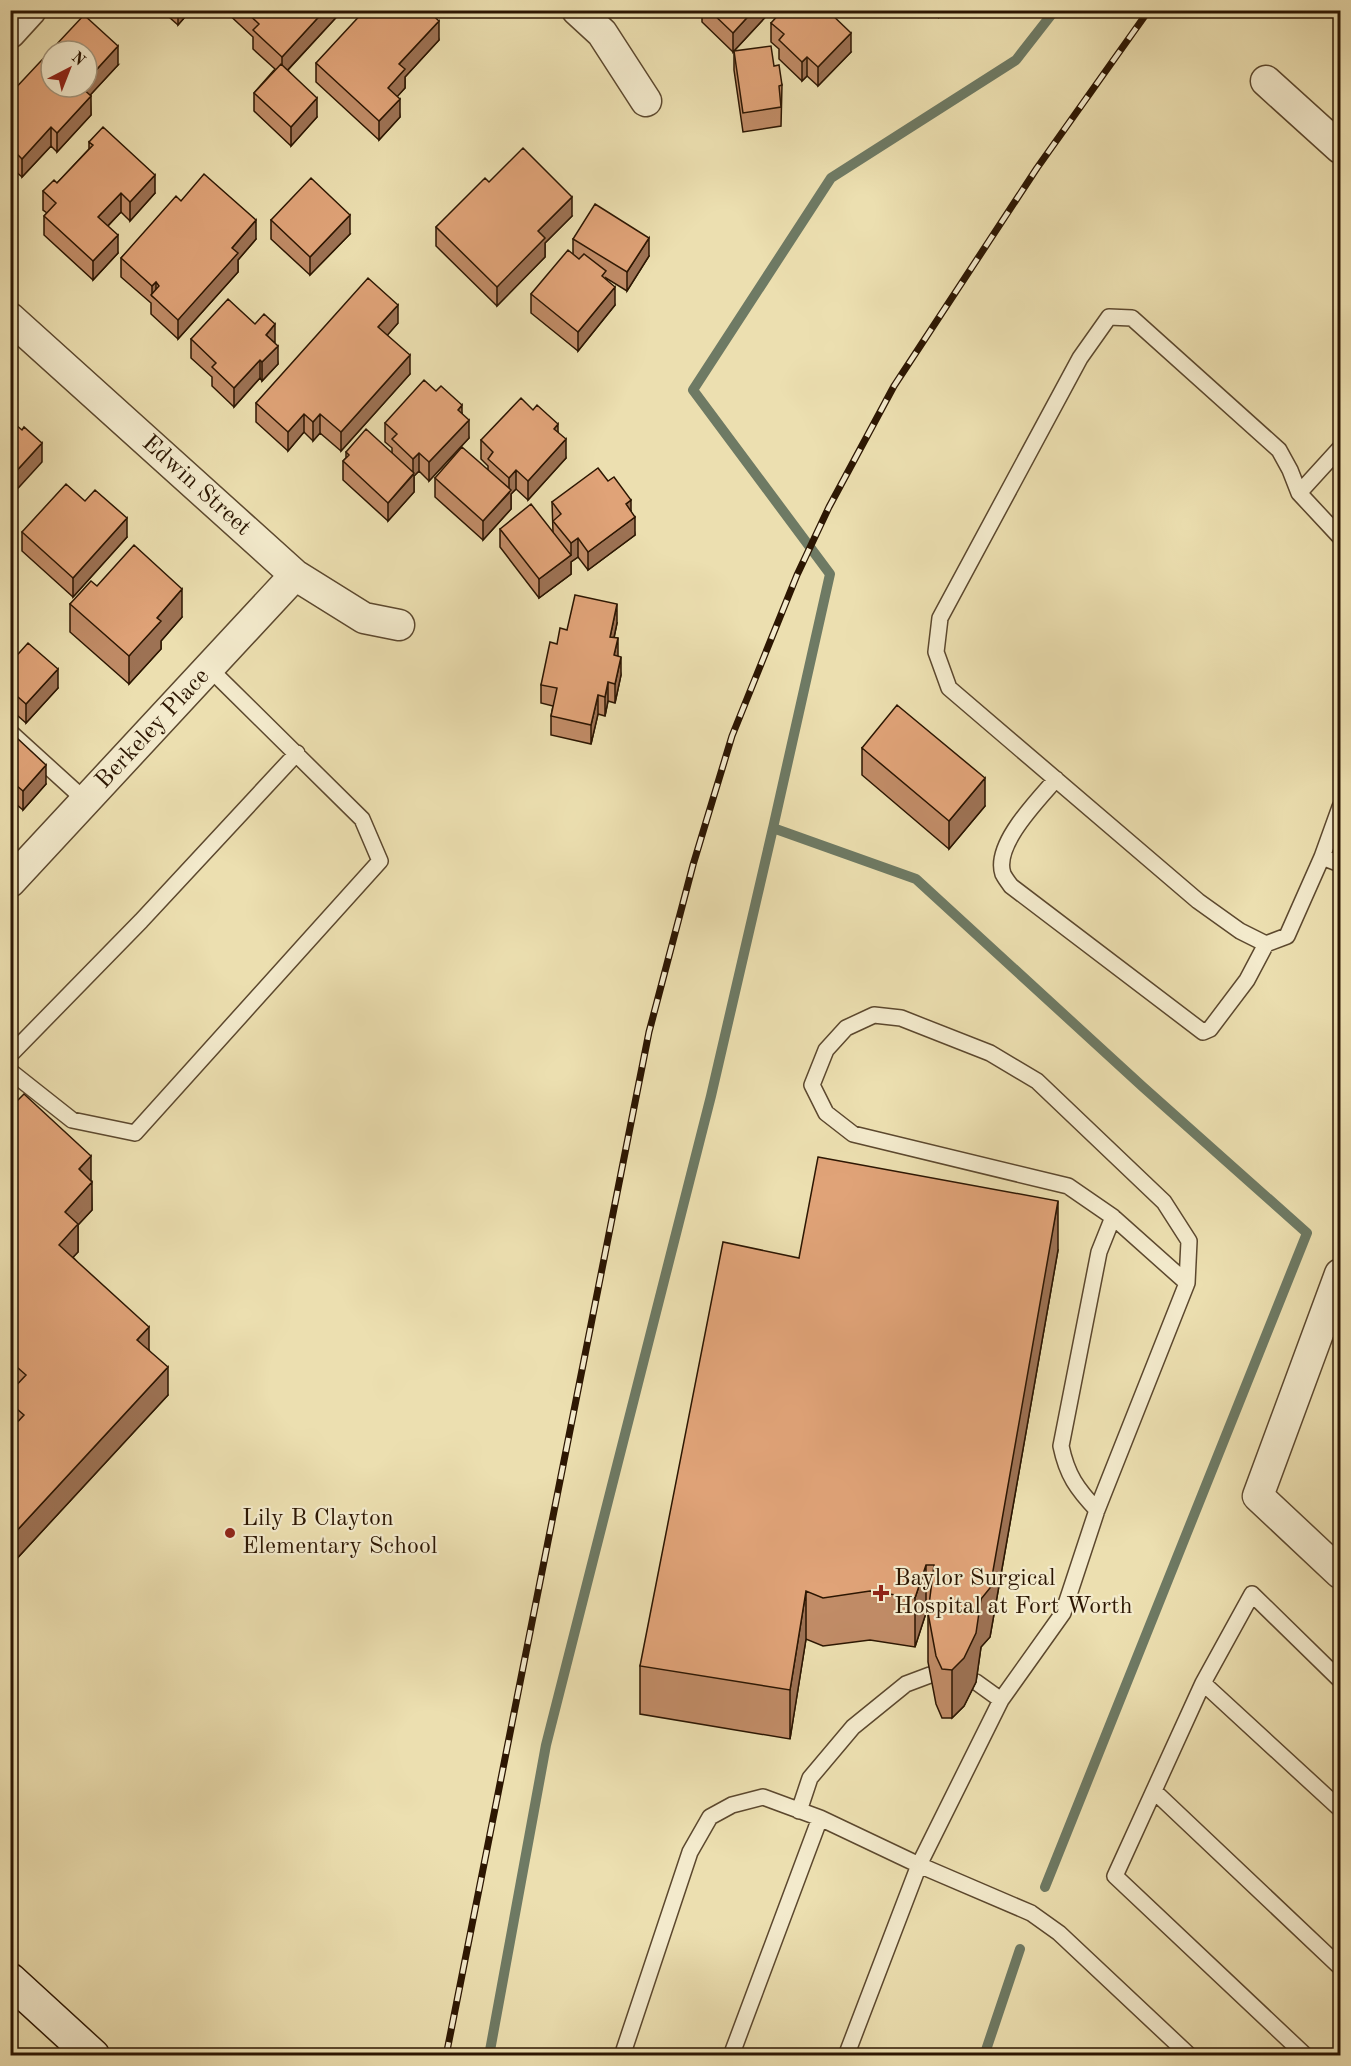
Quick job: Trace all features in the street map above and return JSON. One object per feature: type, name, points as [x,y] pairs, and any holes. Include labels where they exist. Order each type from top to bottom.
[{"type":"street","points":[[10,33],[31,10]]},
{"type":"street","points":[[577,10],[602,33],[646,101]]},
{"type":"street","points":[[1266,81],[1341,148]]},
{"type":"street","name":"Edwin Street","points":[[10,318],[295,576],[364,618],[399,626]]},
{"type":"street","name":"Berkeley Place","points":[[10,882],[295,576]]},
{"type":"street","points":[[1341,1274],[1258,1496],[1341,1573]]},
{"type":"street","points":[[10,1980],[93,2055]]},
{"type":"lane","points":[[1266,944],[1240,932],[1198,901],[949,688],[936,652],[940,618],[1080,358],[1109,317],[1132,318],[1279,450],[1299,493],[1341,537]]},
{"type":"lane","points":[[1299,493],[1341,448]]},
{"type":"lane","points":[[10,1071],[72,1120],[135,1133],[380,861],[363,819],[209,668]]},
{"type":"lane","points":[[10,732],[86,801]]},
{"type":"lane","points":[[10,1055],[141,921],[297,753]]},
{"type":"lane","points":[[1056,779],[1016,826],[1004,852],[1002,872],[1011,886],[1203,1032],[1210,1029],[1247,980],[1266,944],[1287,936],[1341,807]]},
{"type":"lane","points":[[1322,857],[1341,864]]},
{"type":"lane","points":[[846,2055],[919,1865],[1001,1700],[1064,1613],[1097,1510],[1187,1283],[1189,1241],[1164,1202],[1037,1081],[990,1053],[901,1018],[874,1015],[846,1028],[826,1050],[812,1085],[826,1113],[853,1134],[1068,1186],[1113,1217],[1187,1283]]},
{"type":"lane","points":[[1097,1510],[1082,1494],[1065,1467],[1061,1446],[1099,1252],[1113,1217]]},
{"type":"lane","points":[[1306,2055],[1116,1876],[1203,1683],[1252,1594],[1341,1680]]},
{"type":"lane","points":[[799,1810],[810,1778],[853,1727],[906,1684],[930,1675]]},
{"type":"lane","points":[[976,1682],[1001,1700]]},
{"type":"lane","points":[[1203,1683],[1341,1809]]},
{"type":"lane","points":[[1154,1791],[1341,1967]]},
{"type":"lane","points":[[622,2055],[690,1852],[710,1817],[732,1805],[763,1797],[820,1818],[919,1865],[1030,1913],[1059,1933],[1190,2055]]},
{"type":"lane","points":[[731,2055],[820,1818]]},
{"type":"building","points":[[244,10],[325,10],[282,57],[253,30],[259,24]]},
{"type":"building","points":[[365,10],[427,10],[439,21],[399,64],[405,69],[388,88],[400,99],[379,121],[316,63]]},
{"type":"building","points":[[709,10],[754,10],[733,33]]},
{"type":"building","points":[[783,10],[827,10],[851,33],[818,67],[807,57],[802,62],[779,40],[784,34],[771,23]]},
{"type":"building","points":[[84,15],[118,46],[99,67],[99,39],[62,39]]},
{"type":"building","points":[[771,46],[774,66],[779,65],[782,85],[779,86],[781,107],[743,113],[734,51]]},
{"type":"building","points":[[39,63],[39,99],[88,99],[57,133],[51,127],[22,159],[13,150],[10,152],[10,94]]},
{"type":"building","points":[[281,64],[317,98],[291,127],[254,93]]},
{"type":"building","points":[[103,127],[155,175],[130,202],[121,193],[98,217],[118,235],[93,261],[44,216],[56,203],[43,191],[54,180],[57,183],[93,145],[89,142]]},
{"type":"building","points":[[523,148],[572,197],[538,231],[545,238],[497,287],[436,227],[485,178],[489,182]]},
{"type":"building","points":[[204,174],[256,220],[232,248],[238,253],[178,320],[151,295],[159,286],[156,282],[152,286],[121,258],[176,196],[181,201]]},
{"type":"building","points":[[311,178],[350,215],[310,257],[271,220]]},
{"type":"building","points":[[595,204],[649,238],[627,272],[573,239]]},
{"type":"building","points":[[568,250],[579,259],[584,254],[606,271],[602,276],[615,287],[578,332],[531,294]]},
{"type":"building","points":[[368,278],[398,305],[378,327],[410,355],[341,432],[320,414],[313,422],[304,414],[288,432],[256,403]]},
{"type":"building","points":[[228,299],[255,324],[264,314],[275,324],[266,335],[278,346],[262,362],[260,360],[234,388],[212,367],[216,363],[191,339]]},
{"type":"building","points":[[424,380],[436,391],[441,386],[462,405],[458,410],[469,420],[429,462],[419,453],[413,459],[392,439],[397,434],[385,423]]},
{"type":"building","points":[[521,398],[533,410],[537,405],[558,424],[554,429],[566,439],[528,481],[516,470],[509,478],[488,459],[493,452],[481,440]]},
{"type":"building","points":[[10,420],[22,430],[24,427],[42,443],[10,478]]},
{"type":"building","points":[[366,429],[414,473],[388,503],[343,461],[349,455],[346,452]]},
{"type":"building","points":[[462,447],[511,490],[483,521],[435,478]]},
{"type":"building","points":[[598,468],[608,481],[614,477],[631,500],[626,504],[635,517],[588,552],[578,538],[571,543],[553,521],[561,514],[552,502]]},
{"type":"building","points":[[66,484],[85,501],[95,490],[127,518],[73,578],[22,532]]},
{"type":"building","points":[[531,504],[571,555],[539,579],[500,529]]},
{"type":"building","points":[[134,545],[182,589],[157,618],[161,621],[129,656],[70,604],[91,581],[97,586]]},
{"type":"building","points":[[575,595],[617,604],[610,637],[618,638],[614,655],[621,657],[615,684],[608,682],[605,697],[598,695],[591,725],[551,716],[557,688],[541,685],[550,642],[557,644],[560,628],[567,630]]},
{"type":"building","points":[[28,643],[58,669],[26,704],[10,690],[10,663]]},
{"type":"building","points":[[897,705],[985,778],[949,821],[862,748]]},
{"type":"building","points":[[17,738],[46,765],[23,791],[10,780],[10,745]]},
{"type":"building","points":[[24,1094],[91,1156],[79,1169],[92,1182],[65,1212],[78,1224],[59,1245],[149,1327],[137,1340],[168,1367],[10,1538],[10,1430],[24,1415],[10,1403],[10,1392],[26,1375],[10,1361],[10,1108]]},
{"type":"building","points":[[818,1157],[1058,1201],[990,1588],[981,1599],[976,1633],[964,1658],[952,1670],[942,1669],[936,1656],[928,1613],[934,1565],[926,1565],[915,1598],[870,1591],[823,1598],[806,1591],[790,1690],[640,1666],[723,1242],[799,1258]]},
{"type":"waterway","points":[[1045,1887],[1307,1233],[1143,1087],[916,879],[773,828],[830,574],[693,390],[831,178],[1016,60],[1055,10]]},
{"type":"waterway","points":[[489,2056],[546,1745],[711,1096],[773,828]]},
{"type":"waterway","points":[[984,2056],[1020,1949]]},
{"type":"railway","points":[[446,2056],[649,1032],[693,865],[732,736],[797,575],[829,507],[894,386],[1037,168],[1149,10]]},
{"type":"place","name":"Lily B Clayton Elementary School","points":[[230,1533]]},
{"type":"place","name":"Baylor Surgical Hospital at Fort Worth","points":[[881,1593]]}]
